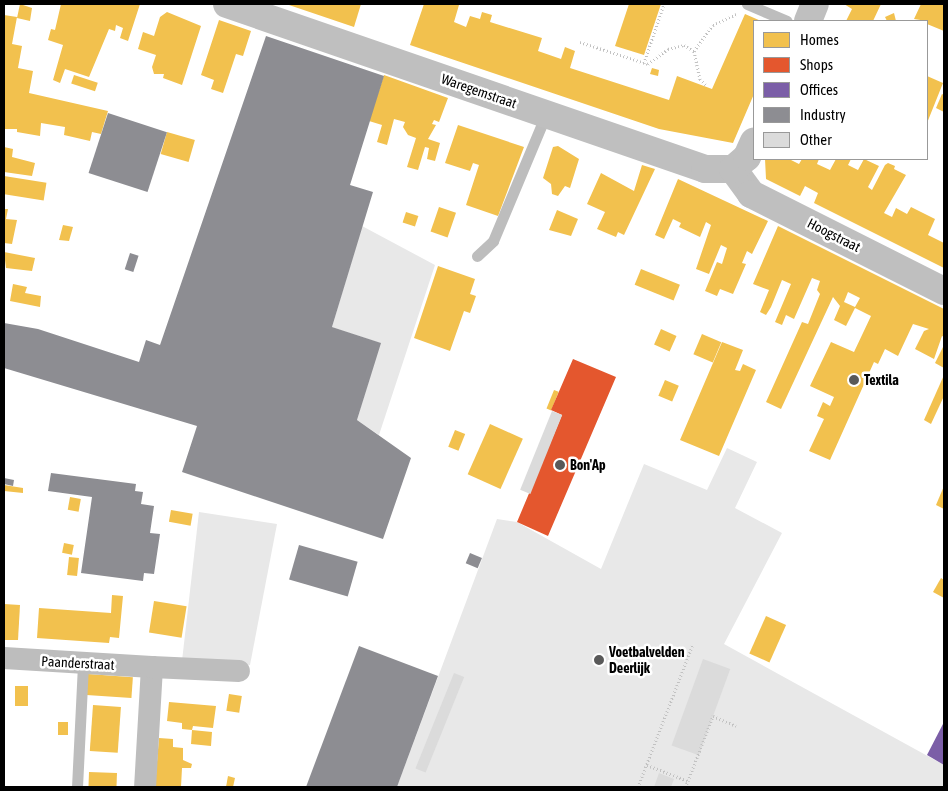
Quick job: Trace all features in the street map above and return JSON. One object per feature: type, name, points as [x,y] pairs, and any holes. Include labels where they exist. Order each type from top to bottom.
[{"type":"street","name":"Waregemstraat","points":[[227,4],[705,168],[733,169]]},
{"type":"street","points":[[808,20],[816,4]]},
{"type":"street","points":[[733,169],[747,157],[753,143]]},
{"type":"street","name":"Hoogstraat","points":[[733,169],[751,194],[944,291]]},
{"type":"street","name":"Paanderstraat","points":[[4,658],[239,671]]},
{"type":"street","points":[[145,787],[152,667]]},
{"type":"lane","points":[[752,6],[786,20]]},
{"type":"lane","points":[[477,256],[493,240],[546,114]]},
{"type":"lane","points":[[77,787],[83,663]]},
{"type":"path","points":[[644,63],[664,4]]},
{"type":"path","points":[[694,51],[713,25],[752,6]]},
{"type":"path","points":[[580,42],[648,64],[668,49],[684,45],[694,51],[700,79],[706,85]]},
{"type":"path","points":[[638,787],[693,644]]},
{"type":"path","points":[[685,787],[714,716],[736,726]]},
{"type":"path","points":[[647,765],[688,781]]},
{"type":"shaded area","points":[[362,226],[435,265],[379,435],[357,420],[380,343],[332,327]]},
{"type":"shaded area","name":"Voetbalvelden Deerlijk","points":[[727,448],[757,462],[735,508],[782,533],[724,644],[944,765],[944,787],[397,787],[497,519],[517,522],[601,569],[644,464],[707,490]]},
{"type":"shaded area","points":[[199,512],[277,524],[250,665],[182,661]]},
{"type":"building: Homes","points":[[20,4],[32,8],[30,21],[17,18]]},
{"type":"building: Homes","points":[[61,4],[140,4],[128,41],[120,38],[123,28],[116,25],[115,31],[109,29],[89,77],[65,69],[60,83],[53,80],[63,45],[48,40],[51,29],[55,30]]},
{"type":"building: Homes","points":[[286,4],[361,4],[354,27]]},
{"type":"building: Homes","points":[[424,4],[459,5],[454,22],[466,27],[470,16],[480,19],[482,12],[492,15],[490,22],[542,38],[538,51],[561,59],[565,47],[575,51],[570,68],[669,100],[677,76],[712,89],[745,14],[759,20],[753,20],[753,96],[733,143],[659,129],[410,45]]},
{"type":"building: Homes","points":[[629,4],[661,4],[644,55],[615,46]]},
{"type":"building: Homes","points":[[844,4],[881,4],[873,20],[846,20],[852,9]]},
{"type":"building: Homes","points":[[921,4],[944,4],[944,31],[928,24],[928,20],[914,19]]},
{"type":"building: Homes","points":[[167,12],[201,26],[182,85],[163,78],[164,74],[154,74],[152,67],[156,55],[138,49],[143,32],[154,36],[160,17]]},
{"type":"building: Homes","points":[[894,13],[896,20],[886,20],[885,17]]},
{"type":"building: Homes","points":[[4,15],[17,17],[12,44],[22,46],[18,68],[33,71],[29,93],[108,111],[101,134],[92,132],[90,141],[64,135],[65,127],[41,123],[40,136],[17,132],[17,129],[4,129]]},
{"type":"building: Homes","points":[[219,20],[251,31],[243,56],[236,54],[223,93],[211,89],[214,80],[201,75]]},
{"type":"building: Homes","points":[[652,68],[659,70],[658,76],[650,74]]},
{"type":"building: Homes","points":[[74,75],[98,83],[95,91],[71,84]]},
{"type":"building: Homes","points":[[384,75],[448,98],[439,122],[434,120],[432,124],[436,125],[428,139],[440,143],[435,161],[427,159],[429,148],[425,147],[418,170],[407,167],[416,138],[408,135],[403,127],[405,122],[394,119],[387,145],[377,142],[382,125],[369,121]]},
{"type":"building: Homes","points":[[928,76],[943,83],[928,120]]},
{"type":"building: Homes","points":[[942,94],[944,95],[944,112],[936,108]]},
{"type":"building: Homes","points":[[458,125],[524,147],[498,216],[466,205],[479,165],[473,163],[470,171],[445,163]]},
{"type":"building: Homes","points":[[167,132],[195,140],[189,162],[161,154]]},
{"type":"building: Homes","points":[[558,146],[579,159],[570,188],[565,186],[558,196],[552,194],[551,184],[543,178],[553,147]]},
{"type":"building: Homes","points":[[4,147],[13,149],[12,157],[35,163],[32,176],[4,172]]},
{"type":"building: Homes","points":[[765,160],[791,160],[799,164],[801,160],[819,160],[817,164],[830,170],[835,160],[850,160],[848,165],[858,170],[863,160],[866,160],[879,166],[868,187],[872,190],[885,165],[888,163],[895,166],[894,169],[906,175],[884,213],[892,217],[896,208],[907,214],[911,207],[935,219],[928,235],[944,243],[944,268],[814,203],[818,193],[805,186],[800,196],[766,179]]},
{"type":"building: Homes","points":[[642,165],[655,169],[624,235],[618,232],[616,237],[597,229],[605,212],[587,204],[601,173],[634,191]]},
{"type":"building: Homes","points":[[4,176],[46,183],[44,201],[4,194]]},
{"type":"building: Homes","points":[[678,179],[768,221],[752,254],[747,251],[742,263],[746,264],[733,294],[720,289],[717,296],[705,291],[717,262],[722,264],[727,248],[721,245],[709,274],[696,269],[711,225],[706,222],[700,237],[679,227],[681,223],[673,219],[664,239],[655,235]]},
{"type":"building: Homes","points":[[439,207],[456,213],[448,237],[431,232]]},
{"type":"building: Homes","points":[[4,209],[8,209],[6,219],[17,220],[12,244],[4,243]]},
{"type":"building: Homes","points":[[557,210],[578,219],[571,236],[549,230]]},
{"type":"building: Homes","points":[[406,212],[418,216],[415,226],[403,222]]},
{"type":"building: Homes","points":[[63,225],[73,227],[69,241],[59,240]]},
{"type":"building: Homes","points":[[778,226],[944,309],[944,337],[942,336],[934,359],[915,349],[924,331],[929,329],[913,324],[898,356],[885,349],[878,364],[874,362],[830,460],[809,451],[824,419],[817,416],[823,402],[830,406],[834,397],[810,386],[831,342],[854,352],[871,316],[855,308],[846,326],[834,320],[840,306],[833,297],[781,409],[766,402],[802,322],[808,324],[820,294],[817,290],[820,281],[812,278],[794,319],[786,315],[782,325],[775,322],[791,284],[782,280],[766,315],[760,312],[769,290],[753,284]],"holes":[[[848,292],[860,298],[855,307],[844,302]]]},
{"type":"building: Homes","points":[[4,252],[35,258],[32,271],[6,268]]},
{"type":"building: Homes","points":[[438,266],[475,279],[470,294],[476,296],[470,313],[464,311],[450,351],[414,338]]},
{"type":"building: Homes","points":[[641,269],[680,285],[674,300],[635,285]]},
{"type":"building: Homes","points":[[13,284],[27,287],[25,293],[41,296],[40,307],[10,301]]},
{"type":"building: Homes","points":[[661,329],[677,336],[670,351],[654,345]]},
{"type":"building: Homes","points":[[702,334],[721,342],[713,362],[693,354]]},
{"type":"building: Homes","points":[[722,342],[743,350],[735,370],[740,371],[743,364],[756,370],[719,456],[680,440]]},
{"type":"building: Homes","points":[[944,345],[944,368],[935,363]]},
{"type":"building: Homes","points":[[944,375],[944,396],[931,424],[924,420]]},
{"type":"building: Homes","points":[[665,380],[679,386],[672,402],[658,396]]},
{"type":"building: Homes","points":[[554,390],[559,392],[551,410],[547,409]]},
{"type":"building: Homes","points":[[490,424],[523,439],[501,489],[468,474]]},
{"type":"building: Homes","points":[[455,430],[465,434],[458,451],[448,447]]},
{"type":"building: Homes","points":[[4,485],[23,488],[23,493],[4,491]]},
{"type":"building: Homes","points":[[944,486],[944,509],[936,505]]},
{"type":"building: Homes","points":[[70,497],[81,499],[79,512],[68,510]]},
{"type":"building: Homes","points":[[171,510],[193,514],[191,526],[169,522]]},
{"type":"building: Homes","points":[[64,543],[74,545],[72,555],[62,553]]},
{"type":"building: Homes","points":[[69,557],[79,558],[77,576],[67,575]]},
{"type":"building: Homes","points":[[941,578],[944,580],[944,598],[933,592]]},
{"type":"building: Homes","points":[[112,595],[123,596],[119,638],[110,637],[109,643],[37,638],[39,608],[111,613]]},
{"type":"building: Homes","points":[[154,601],[187,606],[182,638],[149,633]]},
{"type":"building: Homes","points":[[4,604],[20,605],[18,640],[4,640]]},
{"type":"building: Homes","points":[[766,616],[786,625],[769,662],[749,653]]},
{"type":"building: Homes","points":[[88,674],[133,677],[131,698],[87,695]]},
{"type":"building: Homes","points":[[15,686],[28,686],[28,706],[15,706]]},
{"type":"building: Homes","points":[[229,694],[242,696],[239,713],[226,711]]},
{"type":"building: Homes","points":[[169,702],[216,706],[213,728],[193,726],[192,730],[182,729],[182,723],[167,721]]},
{"type":"building: Homes","points":[[93,705],[121,707],[118,753],[90,751]]},
{"type":"building: Homes","points":[[58,722],[68,722],[68,735],[58,735]]},
{"type":"building: Homes","points":[[192,730],[212,732],[211,746],[191,744]]},
{"type":"building: Homes","points":[[159,738],[173,739],[173,747],[183,748],[183,760],[192,764],[191,768],[182,768],[181,787],[155,786]]},
{"type":"building: Homes","points":[[89,772],[117,773],[116,787],[88,787]]},
{"type":"building: Homes","points":[[228,776],[235,778],[233,787],[226,787]]},
{"type":"building: Shops","name":"Bon'Ap","points":[[573,359],[616,377],[548,536],[517,522],[562,415],[551,410]]},
{"type":"building: Offices","points":[[944,722],[944,765],[927,755]]},
{"type":"building: Industry","points":[[266,36],[384,76],[350,185],[373,192],[332,327],[381,343],[357,420],[411,458],[383,539],[182,472],[197,426],[4,368],[4,323],[38,329],[139,362],[146,340],[160,345]]},
{"type":"building: Industry","points":[[108,113],[167,132],[147,192],[89,173]]},
{"type":"building: Industry","points":[[130,253],[139,256],[133,272],[125,269]]},
{"type":"building: Industry","points":[[51,473],[136,484],[135,491],[143,492],[141,504],[154,506],[150,533],[160,534],[154,574],[144,573],[143,581],[81,573],[92,497],[48,491]]},
{"type":"building: Industry","points":[[4,478],[14,480],[13,486],[4,484]]},
{"type":"building: Industry","points":[[299,545],[358,562],[348,596],[289,580]]},
{"type":"building: Industry","points":[[470,553],[482,558],[478,568],[466,563]]},
{"type":"building: Industry","points":[[359,646],[438,676],[397,787],[306,787]]},
{"type":"building: Other","points":[[552,411],[562,415],[530,494],[520,490]]},
{"type":"building: Other","points":[[703,659],[730,669],[699,755],[672,745]]},
{"type":"building: Other","points":[[454,673],[464,677],[426,773],[415,768]]},
{"type":"building: Other","points":[[659,773],[674,779],[671,787],[654,787]]},
{"type":"place","name":"Textila","points":[[854,380]]},
{"type":"place","name":"Bon'Ap","points":[[560,465]]},
{"type":"place","name":"Voetbalvelden Deerlijk","points":[[599,660]]}]
